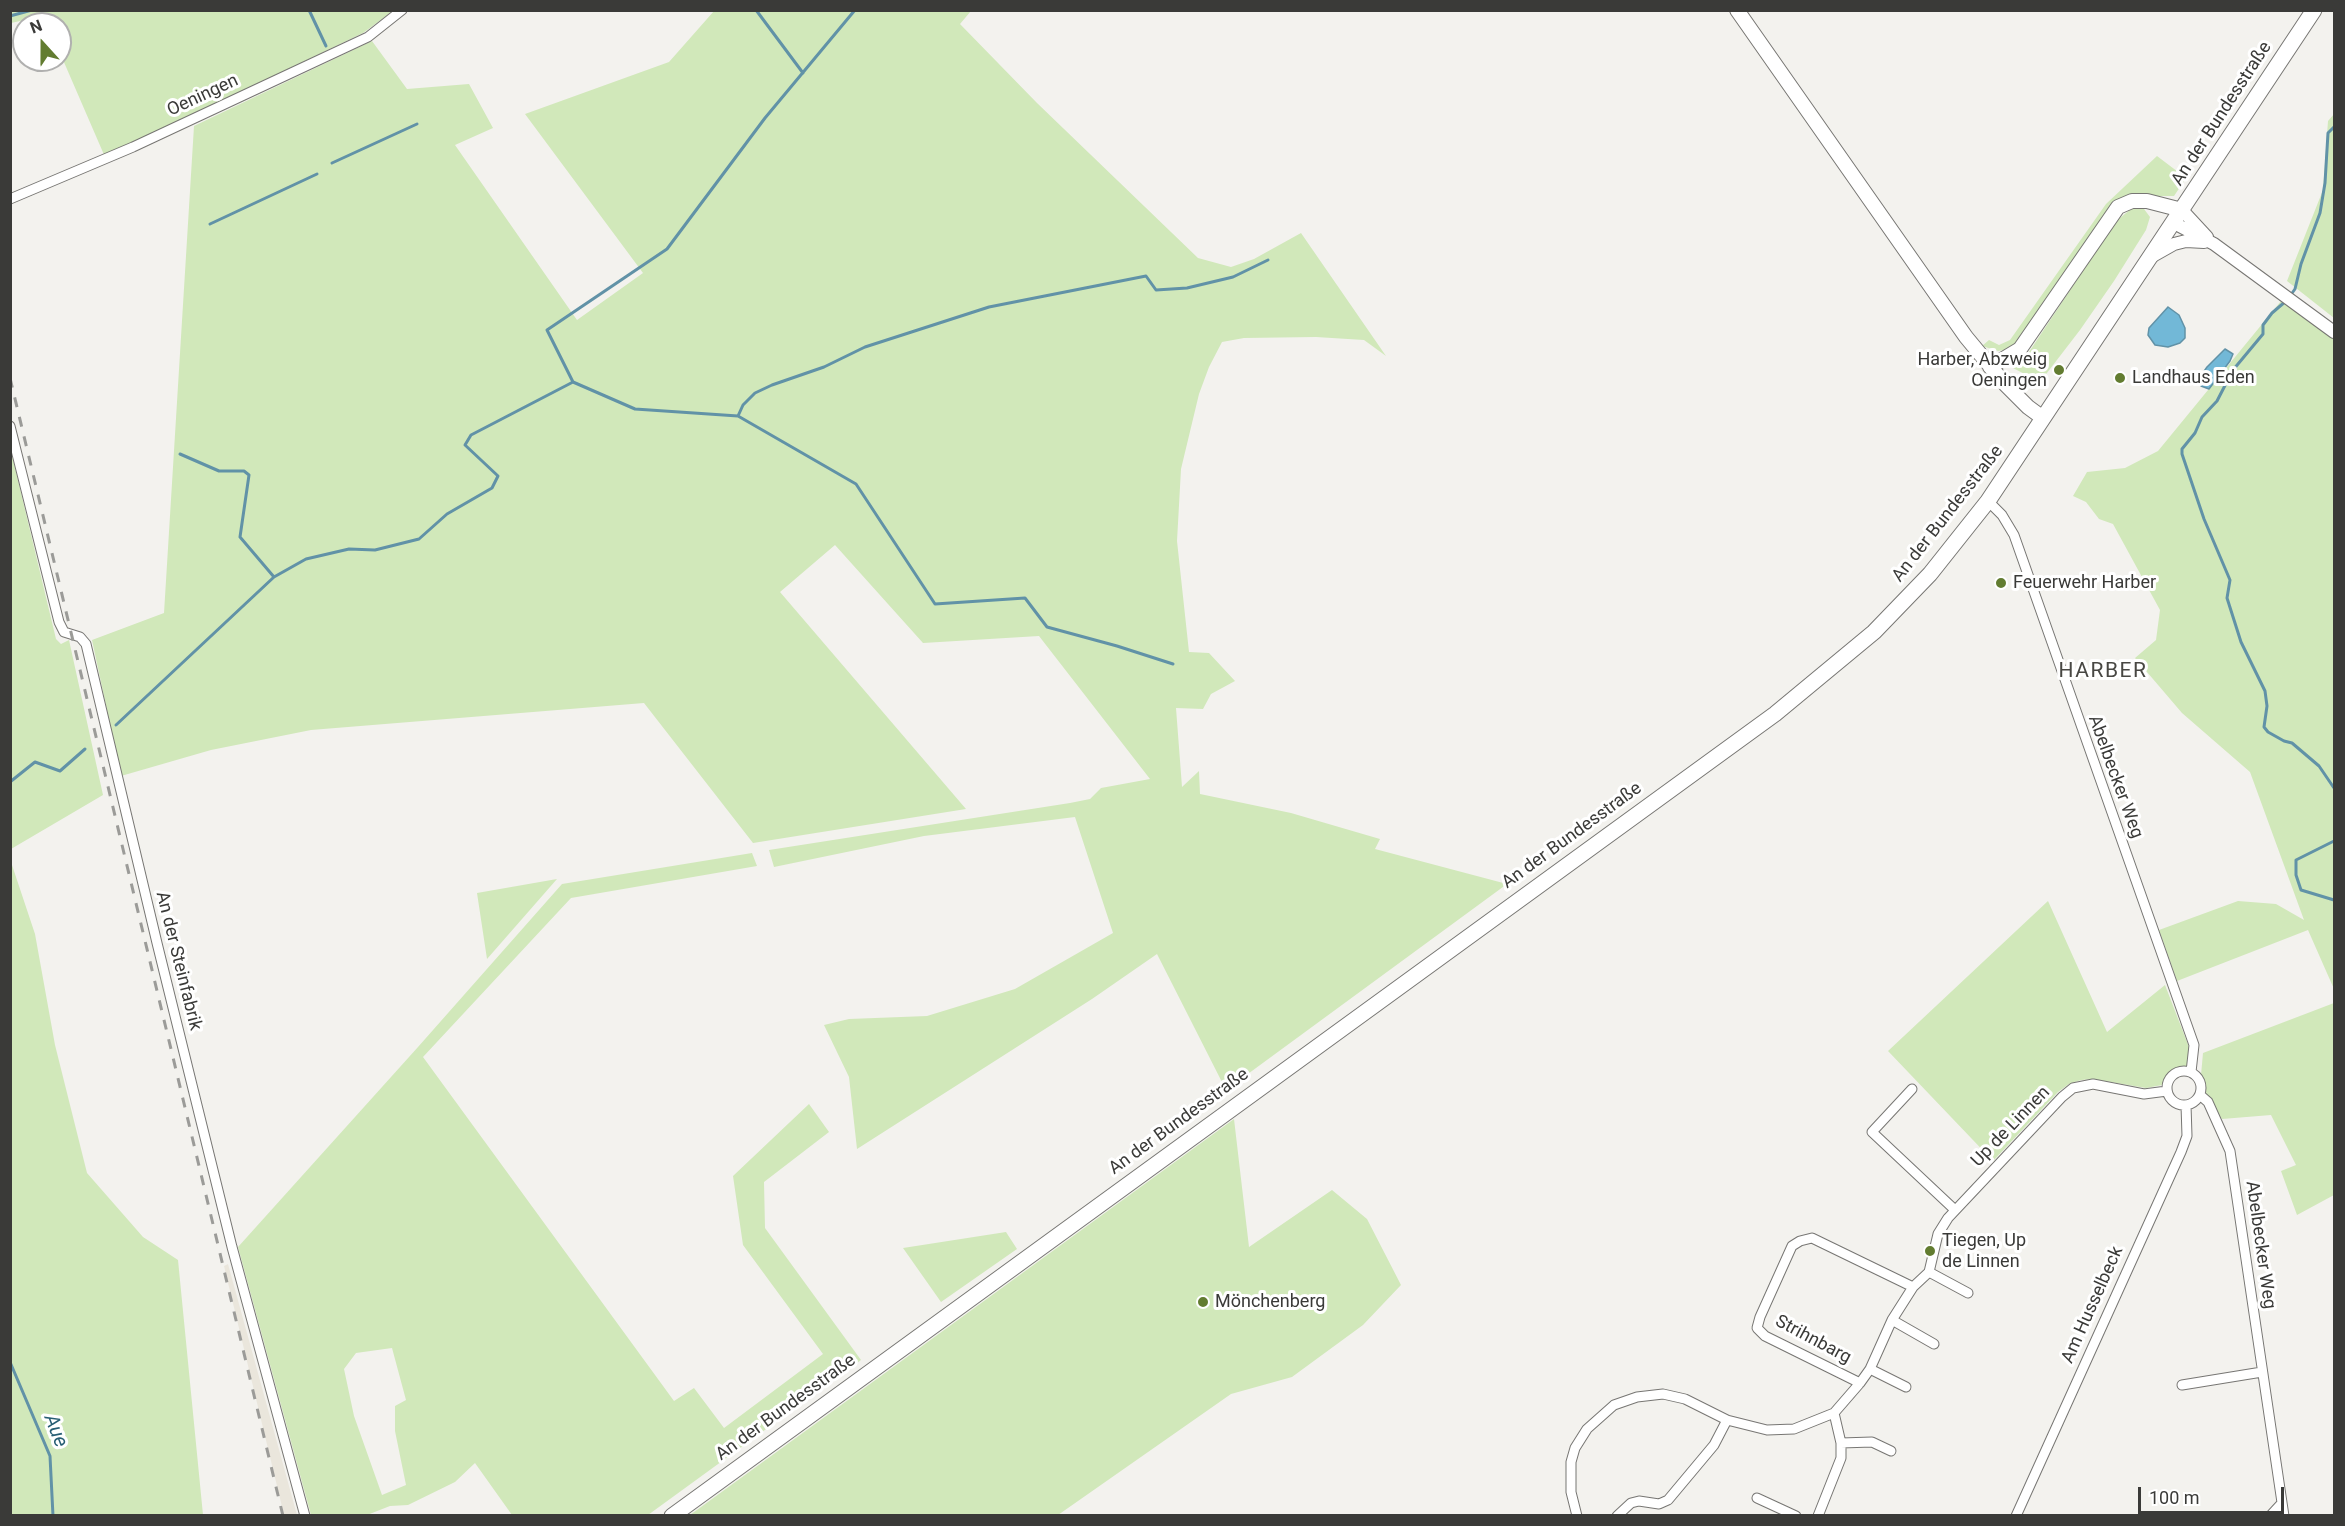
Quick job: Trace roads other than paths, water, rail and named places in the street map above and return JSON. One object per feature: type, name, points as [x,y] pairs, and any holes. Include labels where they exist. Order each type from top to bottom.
[{"type":"main road","points":[[1737,10],[1966,337],[1990,367],[2028,407],[2043,418]]},
{"type":"main road","name":"An der Bundesstraße","points":[[672,1515],[1791,702],[1854,651],[1902,604],[1947,554],[1988,501],[2314,10]]},
{"type":"main road","points":[[1990,367],[2020,348],[2118,207],[2132,201],[2147,201],[2178,217]]},
{"type":"street","name":"Oeningen","points":[[10,199],[133,147],[368,37],[402,10]]},
{"type":"street","points":[[2178,217],[2334,332]]},
{"type":"street","points":[[2151,257],[2174,244],[2186,241],[2200,240],[2214,244]]},
{"type":"street","name":"An der Steinfabrik","points":[[10,426],[59,622],[64,632],[80,637],[86,644],[159,954],[232,1246],[304,1515]]},
{"type":"street","name":"Abelbecker Weg","points":[[1988,501],[2002,515],[2014,535],[2194,1046],[2191,1072],[2199,1080],[2200,1095],[2208,1102],[2230,1151],[2284,1515]]},
{"type":"street","points":[[2191,1072],[2182,1071],[2173,1074],[2168,1082],[2167,1091],[2174,1102],[2186,1105],[2200,1095]]},
{"type":"street","name":"Up de Linnen","points":[[1929,1272],[1938,1234],[1955,1210],[2073,1088],[2093,1084],[2144,1094],[2167,1091]]},
{"type":"street","points":[[1912,1089],[1872,1132],[1955,1210]]},
{"type":"street","name":"Am Husselbeck","points":[[2016,1515],[2181,1152],[2187,1136],[2186,1105]]},
{"type":"street","name":"Strihnbarg","points":[[1860,1383],[1765,1336],[1757,1328],[1792,1246],[1812,1238],[1912,1287]]},
{"type":"street","points":[[1586,1515],[1578,1515],[1571,1492],[1569,1479],[1571,1462],[1575,1448],[1587,1429],[1614,1405],[1636,1397],[1663,1394],[1685,1399],[1727,1419],[1767,1430],[1794,1430],[1834,1413],[1860,1383],[1870,1369],[1892,1320],[1912,1287],[1929,1272],[1968,1293]]},
{"type":"street","points":[[1892,1320],[1934,1344]]},
{"type":"street","points":[[1870,1369],[1906,1387]]},
{"type":"street","points":[[2182,1385],[2262,1372]]},
{"type":"street","points":[[1818,1515],[1841,1458],[1841,1443],[1834,1413]]},
{"type":"street","points":[[1617,1515],[1632,1503],[1659,1504],[1668,1500],[1714,1445],[1727,1419]]},
{"type":"street","points":[[1841,1443],[1872,1442],[1891,1451]]},
{"type":"street","points":[[1757,1498],[1796,1515]]},
{"type":"street","points":[[2270,1515],[2282,1503]]},
{"type":"water","points":[[2168,307],[2179,315],[2185,328],[2185,338],[2180,343],[2168,347],[2155,345],[2148,335],[2149,328]]},
{"type":"water","points":[[2225,349],[2233,354],[2230,361],[2209,389],[2201,386],[2198,380]]},
{"type":"waterway","points":[[10,16],[32,10]]},
{"type":"waterway","points":[[309,10],[326,46]]},
{"type":"waterway","points":[[756,10],[803,73]]},
{"type":"waterway","points":[[855,10],[765,118],[667,249],[547,330],[573,382],[635,409],[738,416],[856,484],[935,604],[1025,598],[1047,627],[1173,664]]},
{"type":"waterway","points":[[332,163],[417,124]]},
{"type":"waterway","points":[[2290,296],[2295,289],[2301,264],[2320,213],[2325,183],[2328,133],[2334,127]]},
{"type":"waterway","points":[[210,224],[317,174]]},
{"type":"waterway","points":[[738,416],[743,405],[755,393],[772,385],[824,367],[865,347],[989,307],[1146,276],[1156,290],[1187,288],[1233,277],[1268,260]]},
{"type":"waterway","points":[[2286,301],[2272,313],[2263,325],[2263,334],[2233,370],[2217,401],[2202,417],[2195,433],[2182,449],[2182,454],[2204,519],[2230,580],[2227,598],[2241,642],[2265,691],[2267,706],[2264,727],[2268,732],[2292,743],[2319,766],[2334,788]]},
{"type":"waterway","points":[[116,725],[274,577],[306,559],[349,549],[375,550],[419,539],[447,514],[492,488],[498,476],[465,445],[471,435],[573,382]]},
{"type":"waterway","points":[[180,454],[219,471],[244,471],[249,475],[240,537],[274,577]]},
{"type":"waterway","points":[[10,782],[35,762],[60,771],[85,749]]},
{"type":"waterway","points":[[2334,841],[2296,860],[2296,875],[2301,890],[2334,900]]},
{"type":"waterway","name":"Aue","points":[[10,1362],[50,1456],[53,1516]]},
{"type":"railway","points":[[10,378],[283,1516]]},
{"type":"place","name":"Harber, Abzweig Oeningen","points":[[2059,370]]},
{"type":"place","name":"Landhaus Eden","points":[[2120,378]]},
{"type":"place","name":"Feuerwehr Harber","points":[[2001,583]]},
{"type":"place","name":"Tiegen, Up de Linnen","points":[[1930,1251]]},
{"type":"place","name":"Mönchenberg","points":[[1203,1302]]},
{"type":"district","name":"HARBER","points":[[2103,672]]}]
